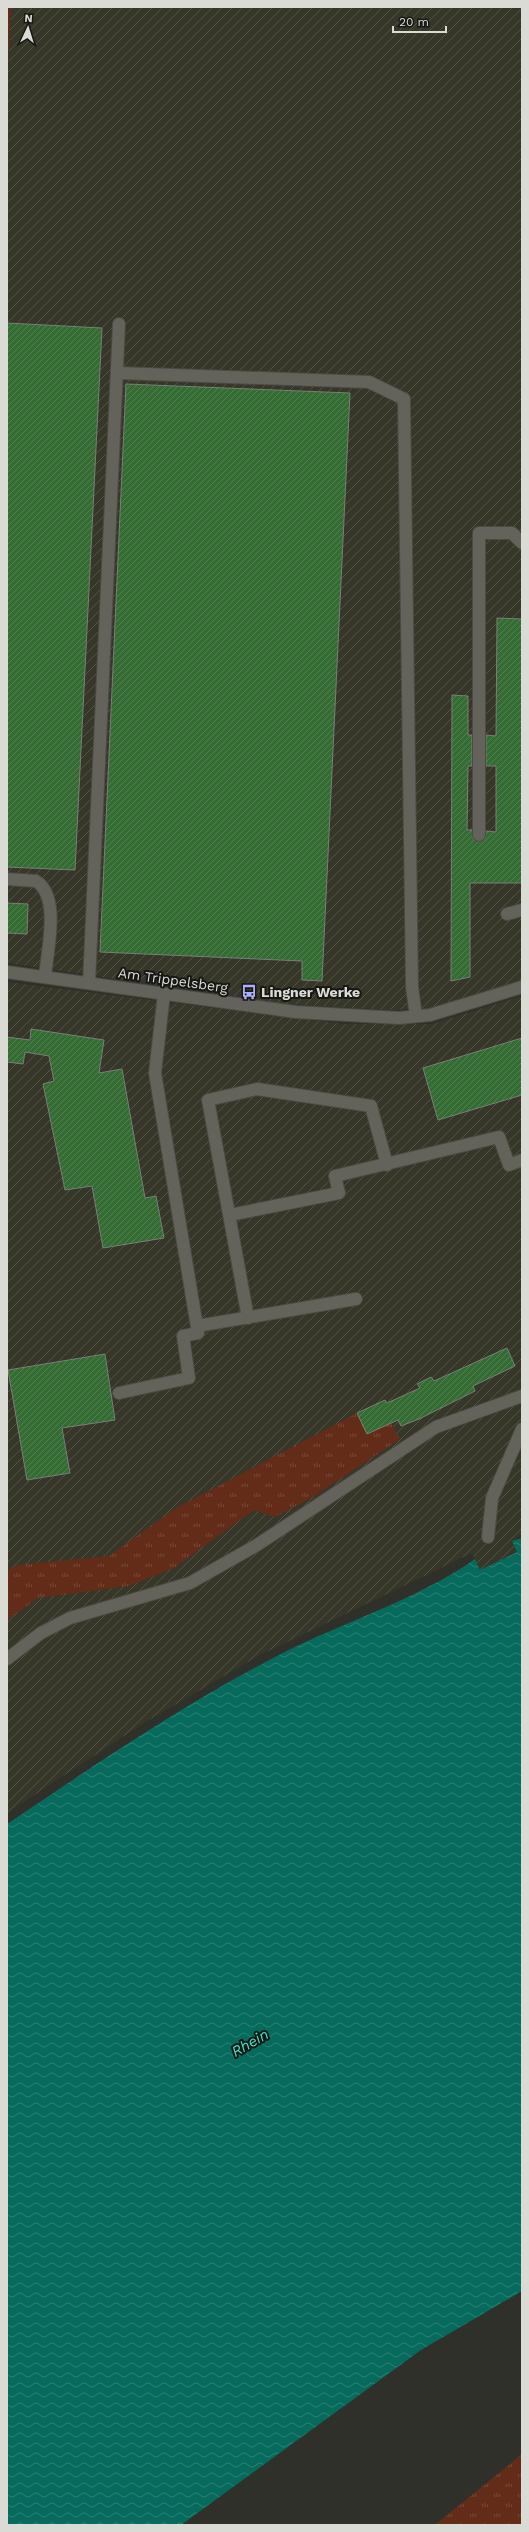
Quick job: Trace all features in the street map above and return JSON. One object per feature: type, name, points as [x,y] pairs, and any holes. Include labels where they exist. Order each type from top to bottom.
[{"type":"street","points":[[89,983],[118,373],[119,324]]},
{"type":"street","points":[[118,373],[369,382],[404,399],[412,987],[416,1016]]},
{"type":"street","points":[[479,835],[479,533],[512,533],[522,543]]},
{"type":"street","points":[[7,879],[36,881],[44,889],[50,901],[45,977]]},
{"type":"street","points":[[507,914],[522,910]]},
{"type":"street","name":"Am Trippelsberg","points":[[7,972],[296,1012],[399,1018],[430,1015],[522,987]]},
{"type":"street","points":[[119,1393],[189,1378],[183,1336],[198,1333],[154,1073],[164,994]]},
{"type":"street","points":[[248,1318],[208,1100],[257,1089],[371,1106],[387,1165]]},
{"type":"street","points":[[230,1215],[339,1193],[335,1176],[387,1165],[499,1137],[509,1165],[522,1160]]},
{"type":"street","points":[[197,1326],[356,1299]]},
{"type":"street","points":[[7,1659],[41,1633],[70,1618],[190,1583],[257,1545],[436,1427],[522,1396]]},
{"type":"street","points":[[488,1537],[492,1498],[522,1428]]},
{"type":"shaded area","points":[[11,7],[522,7],[522,980],[427,1009],[387,1010],[289,1004],[7,963],[7,86]]},
{"type":"shaded area","points":[[7,982],[343,1024],[432,1024],[522,996],[522,1534],[512,1541],[517,1552],[480,1570],[472,1553],[258,1656],[144,1723],[7,1813]]},
{"type":"green space","points":[[7,7],[11,7],[7,86]]},
{"type":"green space","points":[[357,1413],[367,1434],[391,1423],[400,1439],[313,1497],[275,1517],[254,1510],[174,1568],[129,1586],[38,1598],[7,1620],[7,1571],[17,1565],[109,1556],[174,1509]]},
{"type":"green space","points":[[522,2454],[522,2525],[435,2525]]},
{"type":"water","name":"Rhein","points":[[522,1538],[522,2291],[421,2350],[181,2525],[7,2525],[7,1824],[139,1736],[242,1675],[302,1644],[428,1587],[475,1559],[480,1570],[517,1552],[512,1541]]},
{"type":"building","points":[[7,323],[102,328],[75,870],[7,867]]},
{"type":"building","points":[[126,384],[350,393],[322,981],[302,980],[302,961],[100,952]]},
{"type":"building","points":[[497,618],[522,619],[522,883],[470,883],[470,977],[451,981],[452,695],[468,696],[468,735],[472,735],[472,766],[468,766],[467,830],[472,830],[473,839],[479,842],[485,839],[486,831],[496,832],[496,766],[486,766],[486,735],[496,736]]},
{"type":"building","points":[[7,903],[28,904],[27,934],[7,933]]},
{"type":"building","points":[[31,1029],[104,1040],[99,1073],[122,1069],[145,1198],[156,1196],[164,1238],[103,1248],[92,1186],[65,1190],[43,1084],[54,1081],[49,1056],[25,1052],[23,1064],[7,1062],[7,1037],[30,1040]]},
{"type":"building","points":[[522,1038],[522,1095],[438,1120],[423,1068]]},
{"type":"building","points":[[507,1348],[515,1366],[473,1386],[475,1391],[419,1419],[401,1426],[398,1420],[367,1434],[357,1413],[385,1400],[387,1403],[420,1388],[417,1384],[431,1377],[434,1381]]},
{"type":"building","points":[[105,1354],[115,1420],[62,1428],[70,1473],[27,1480],[8,1370]]},
{"type":"place","name":"Lingner Werke","points":[[249,992]]}]
